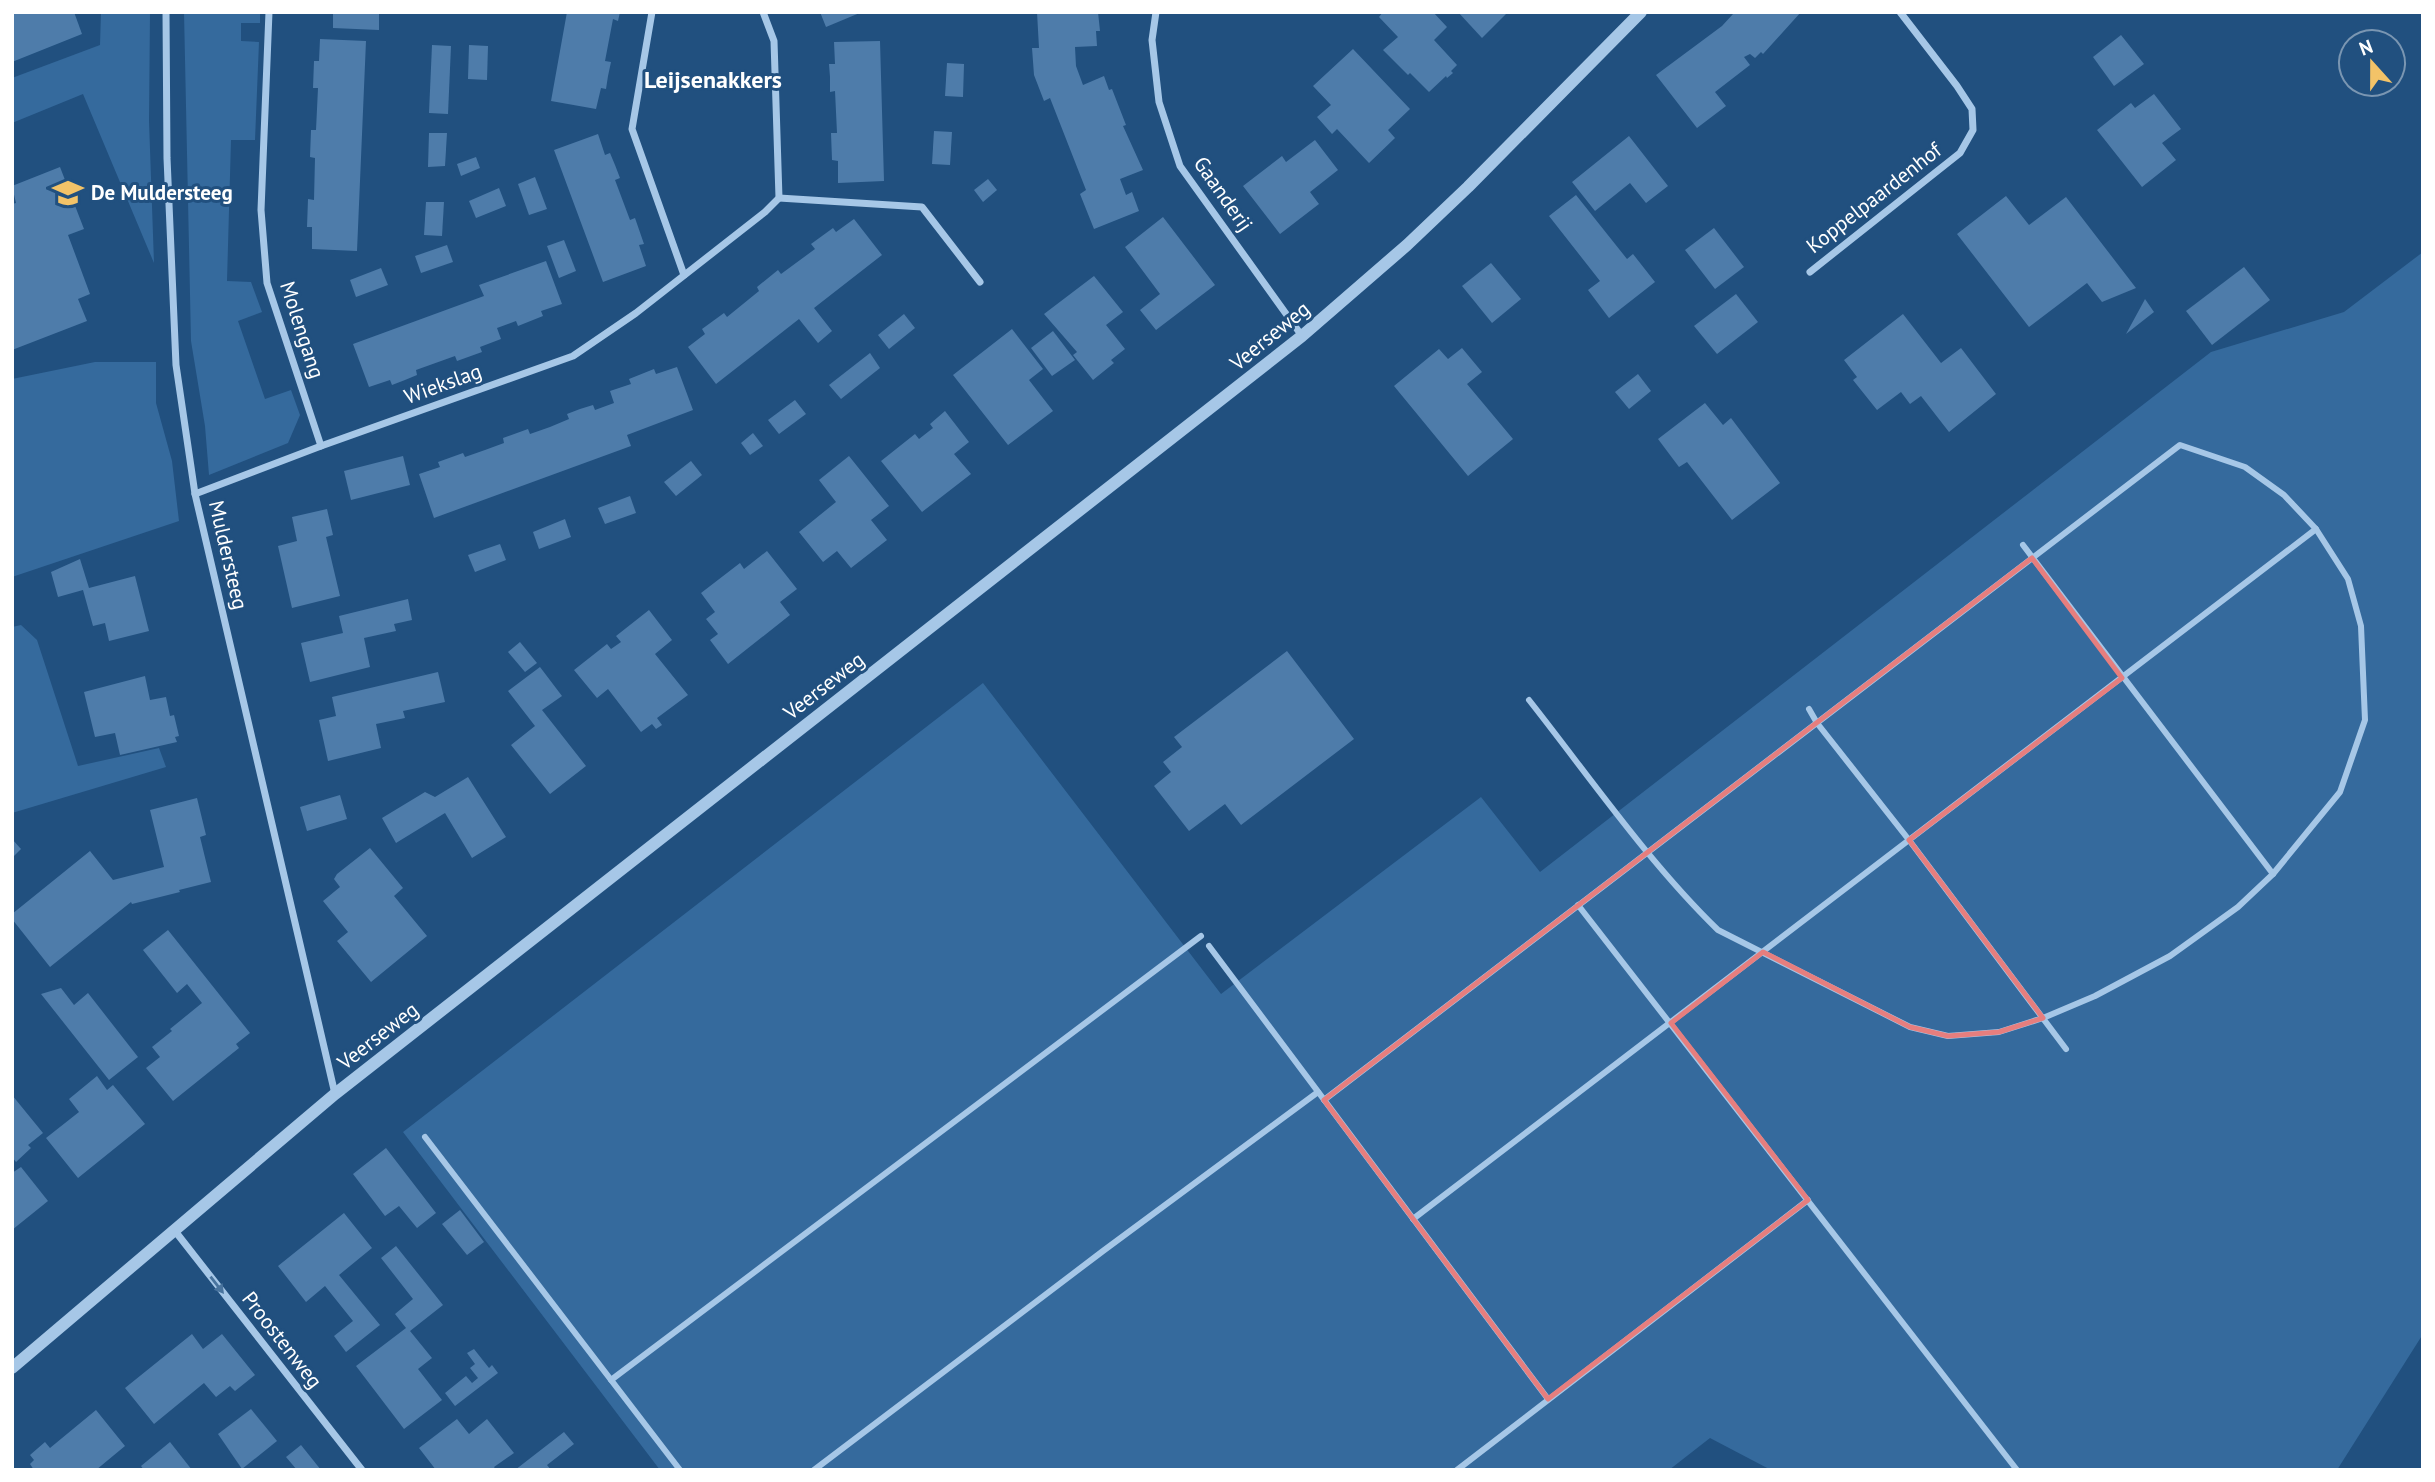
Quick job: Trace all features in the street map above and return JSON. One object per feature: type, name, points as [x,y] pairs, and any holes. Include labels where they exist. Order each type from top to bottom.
[{"type":"street","name":"Muldersteeg","points":[[166,12],[167,158],[176,365],[195,494],[335,1094]]},
{"type":"street","name":"Molengang","points":[[269,12],[261,210],[267,283],[321,446]]},
{"type":"street","points":[[652,12],[632,129],[684,275]]},
{"type":"street","points":[[763,12],[774,41],[779,198],[922,206],[980,282]]},
{"type":"street","name":"Gaanderij","points":[[1156,12],[1152,40],[1159,102],[1180,166],[1302,336]]},
{"type":"street","name":"Veerseweg","points":[[12,1368],[335,1094],[1302,336],[1442,212],[1642,12]]},
{"type":"street","name":"Koppelpaardenhof","points":[[1810,272],[1960,153],[1973,130],[1972,109],[1899,12]]},
{"type":"street","name":"Wiekslag","points":[[195,494],[573,356],[636,313],[765,212],[779,198]]},
{"type":"street","points":[[1324,1100],[1648,851],[2180,445],[2245,467],[2284,495],[2316,529],[2348,579],[2361,626],[2365,720],[2340,792],[2273,874],[2238,907],[2170,956],[2095,996],[2043,1018],[1999,1032],[1948,1036],[1910,1027],[1718,930],[1697,910],[1648,851],[1529,700]]},
{"type":"street","points":[[1413,1219],[2316,529]]},
{"type":"street","points":[[2023,545],[2273,874]]},
{"type":"street","points":[[1810,709],[1817,723],[2066,1049]]},
{"type":"street","points":[[1578,905],[2017,1470]]},
{"type":"street","points":[[611,1380],[1201,936]]},
{"type":"street","points":[[1209,946],[1548,1399]]},
{"type":"street","points":[[814,1470],[1102,1251],[1318,1092]]},
{"type":"street","points":[[425,1137],[680,1470]]},
{"type":"street","points":[[1457,1470],[1808,1200]]},
{"type":"street","name":"Proostenweg","points":[[175,1231],[362,1470]]},
{"type":"highlighted area","points":[[2032,558],[2122,678],[1909,840],[2043,1018],[1999,1032],[1948,1036],[1910,1027],[1763,952],[1671,1023],[1808,1200],[1548,1399],[1324,1100]]},
{"type":"shaded area","points":[[101,12],[150,12],[149,121],[154,263],[83,94],[12,123],[12,78],[100,45]]},
{"type":"shaded area","points":[[184,12],[260,12],[260,23],[241,23],[241,41],[259,42],[255,140],[231,140],[227,281],[251,282],[262,312],[238,321],[265,399],[291,390],[300,415],[288,443],[209,475],[205,426],[191,341]]},
{"type":"shaded area","points":[[2423,252],[2423,1334],[2337,1470],[1771,1470],[1710,1438],[1669,1470],[660,1470],[403,1132],[983,683],[1221,994],[1481,797],[1540,872],[2211,352],[2344,312]]},
{"type":"shaded area","points":[[95,362],[156,362],[156,403],[172,461],[179,521],[12,577],[12,379]]},
{"type":"shaded area","points":[[21,625],[37,640],[78,766],[159,748],[166,767],[12,813],[12,627]]},
{"type":"building","points":[[12,12],[74,12],[82,34],[12,62]]},
{"type":"building","points":[[333,12],[379,12],[379,30],[333,28]]},
{"type":"building","points":[[567,12],[620,12],[618,21],[613,19],[605,61],[611,62],[606,89],[601,88],[596,109],[551,101]]},
{"type":"building","points":[[820,12],[862,12],[826,27]]},
{"type":"building","points":[[1037,12],[1098,12],[1100,31],[1096,31],[1097,46],[1075,47],[1076,66],[1083,85],[1104,76],[1109,90],[1112,89],[1126,125],[1123,126],[1143,170],[1120,179],[1126,195],[1132,192],[1139,211],[1094,229],[1080,194],[1086,190],[1050,98],[1044,101],[1034,75],[1032,48],[1039,48]]},
{"type":"building","points":[[1383,12],[1433,12],[1447,27],[1434,40],[1457,65],[1451,71],[1453,73],[1429,92],[1410,73],[1408,75],[1383,50],[1398,37],[1379,17]]},
{"type":"building","points":[[1458,12],[1508,12],[1482,38]]},
{"type":"building","points":[[1731,12],[1801,12],[1763,54],[1761,52],[1755,58],[1750,54],[1744,57],[1750,65],[1715,92],[1726,106],[1697,128],[1656,75],[1722,26],[1733,14]]},
{"type":"building","points":[[2121,35],[2144,64],[2114,86],[2093,57]]},
{"type":"building","points":[[320,39],[366,41],[357,251],[312,249],[312,227],[307,227],[308,199],[314,200],[315,158],[310,157],[311,130],[316,130],[318,88],[313,88],[314,61],[319,61]]},
{"type":"building","points":[[880,41],[884,181],[838,183],[838,161],[832,160],[831,133],[837,133],[835,91],[830,92],[829,64],[835,64],[834,42]]},
{"type":"building","points":[[432,45],[451,46],[448,114],[429,113]]},
{"type":"building","points":[[469,45],[488,46],[487,80],[468,79]]},
{"type":"building","points":[[1353,49],[1410,109],[1388,130],[1395,138],[1369,163],[1337,129],[1332,134],[1317,117],[1331,105],[1313,86]]},
{"type":"building","points":[[947,63],[964,64],[963,97],[945,96]]},
{"type":"building","points":[[2154,94],[2181,129],[2162,143],[2176,160],[2142,187],[2097,130],[2131,103],[2135,108]]},
{"type":"building","points":[[934,131],[952,132],[950,165],[932,164]]},
{"type":"building","points":[[429,133],[447,133],[445,166],[428,167]]},
{"type":"building","points":[[598,134],[605,155],[610,153],[620,178],[615,180],[630,220],[635,218],[644,244],[639,245],[646,266],[603,282],[554,150]]},
{"type":"building","points":[[1629,136],[1668,186],[1646,203],[1630,183],[1595,211],[1572,182]]},
{"type":"building","points":[[1315,140],[1338,170],[1310,192],[1319,204],[1280,234],[1243,186],[1282,156],[1286,162]]},
{"type":"building","points":[[476,157],[480,168],[461,176],[457,164]]},
{"type":"building","points":[[60,167],[84,229],[68,235],[90,294],[78,299],[87,321],[12,350],[12,204],[16,203],[12,186]]},
{"type":"building","points":[[535,177],[547,209],[529,215],[518,184]]},
{"type":"building","points":[[988,179],[997,190],[983,202],[974,190]]},
{"type":"building","points":[[499,188],[506,206],[476,218],[469,201]]},
{"type":"building","points":[[1576,195],[1627,259],[1633,254],[1655,282],[1609,318],[1588,290],[1600,281],[1549,216]]},
{"type":"building","points":[[2006,196],[2029,225],[2066,197],[2136,288],[2102,302],[2087,283],[2029,327],[1957,234]]},
{"type":"building","points":[[426,202],[444,202],[442,236],[424,235]]},
{"type":"building","points":[[1163,217],[1215,285],[1156,330],[1140,310],[1160,294],[1125,247]]},
{"type":"building","points":[[854,219],[882,255],[814,308],[832,331],[818,343],[799,319],[716,384],[688,347],[705,334],[702,329],[724,313],[727,317],[759,291],[757,287],[778,270],[781,274],[815,249],[811,244],[833,228],[836,232]]},
{"type":"building","points":[[1714,228],[1744,267],[1715,289],[1685,250]]},
{"type":"building","points":[[564,240],[576,271],[559,278],[547,246]]},
{"type":"building","points":[[447,245],[453,262],[421,273],[415,256]]},
{"type":"building","points":[[546,261],[562,304],[541,311],[543,316],[518,326],[516,321],[497,328],[501,339],[480,347],[482,352],[457,361],[455,356],[416,370],[417,375],[392,385],[390,380],[369,387],[353,344],[484,296],[479,285]]},
{"type":"building","points":[[1491,263],[1521,299],[1492,323],[1462,286]]},
{"type":"building","points":[[2244,267],[2270,300],[2212,345],[2186,311]]},
{"type":"building","points":[[381,268],[388,285],[356,297],[350,280]]},
{"type":"building","points":[[1094,276],[1123,312],[1106,325],[1125,349],[1111,360],[1114,363],[1093,380],[1073,355],[1077,352],[1044,314]]},
{"type":"building","points":[[1736,294],[1758,322],[1717,354],[1694,326]]},
{"type":"building","points":[[2145,299],[2154,312],[2126,334],[2144,301]]},
{"type":"building","points":[[904,314],[915,328],[889,349],[878,335]]},
{"type":"building","points":[[1903,314],[1941,363],[1961,348],[1996,394],[1949,432],[1921,396],[1910,404],[1901,392],[1877,410],[1853,380],[1857,377],[1844,360]]},
{"type":"building","points":[[1012,329],[1043,369],[1029,380],[1053,411],[1008,445],[953,375]]},
{"type":"building","points":[[1053,331],[1075,360],[1052,376],[1031,348]]},
{"type":"building","points":[[1462,348],[1482,372],[1467,384],[1513,439],[1468,476],[1394,386],[1439,349],[1448,359]]},
{"type":"building","points":[[870,353],[880,368],[841,399],[829,385]]},
{"type":"building","points":[[677,367],[693,410],[627,435],[631,446],[434,518],[419,474],[440,467],[438,462],[463,453],[465,457],[485,450],[504,443],[503,438],[528,429],[530,434],[550,427],[569,419],[567,414],[580,409],[593,405],[595,410],[614,403],[610,391],[631,384],[629,379],[654,369],[656,374]]},
{"type":"building","points":[[1638,374],[1651,391],[1629,409],[1615,392]]},
{"type":"building","points":[[795,400],[806,414],[779,434],[768,420]]},
{"type":"building","points":[[1705,403],[1723,425],[1731,418],[1780,483],[1732,520],[1687,462],[1679,467],[1658,439]]},
{"type":"building","points":[[945,411],[969,442],[954,454],[971,474],[922,512],[881,461],[915,434],[919,439],[933,428],[930,424]]},
{"type":"building","points":[[753,433],[763,446],[750,455],[741,443]]},
{"type":"building","points":[[403,456],[410,485],[351,500],[344,471]]},
{"type":"building","points":[[849,456],[889,506],[871,520],[887,540],[851,568],[837,551],[823,562],[799,532],[836,502],[819,480]]},
{"type":"building","points":[[691,461],[702,475],[676,496],[664,482]]},
{"type":"building","points":[[630,496],[636,513],[605,524],[598,508]]},
{"type":"building","points":[[327,509],[333,535],[326,537],[340,596],[292,608],[278,546],[297,541],[292,517]]},
{"type":"building","points":[[565,519],[571,537],[539,549],[533,532]]},
{"type":"building","points":[[500,544],[506,560],[475,572],[468,555]]},
{"type":"building","points":[[767,551],[797,589],[780,602],[790,615],[728,664],[710,640],[718,634],[706,619],[715,612],[701,593],[740,563],[744,569]]},
{"type":"building","points":[[80,559],[89,588],[135,576],[149,631],[109,641],[105,623],[93,626],[83,590],[58,597],[51,572]]},
{"type":"building","points":[[408,599],[412,620],[394,624],[396,631],[364,638],[370,667],[310,682],[301,643],[343,633],[339,616]]},
{"type":"building","points":[[649,610],[672,640],[655,654],[688,695],[657,718],[662,725],[656,729],[652,724],[641,732],[608,689],[597,698],[574,670],[607,644],[611,649],[621,642],[616,636]]},
{"type":"building","points":[[520,642],[537,663],[525,672],[508,652]]},
{"type":"building","points":[[1287,651],[1354,739],[1241,825],[1225,804],[1189,831],[1154,786],[1171,772],[1163,762],[1182,747],[1174,737]]},
{"type":"building","points":[[540,667],[562,696],[542,710],[586,766],[550,794],[511,745],[535,726],[508,691]]},
{"type":"building","points":[[438,672],[445,702],[403,711],[405,718],[376,724],[381,748],[328,761],[319,720],[336,716],[332,697]]},
{"type":"building","points":[[145,676],[150,700],[166,697],[170,716],[174,715],[179,736],[175,737],[177,742],[120,755],[115,733],[95,737],[84,692]]},
{"type":"building","points":[[468,777],[506,837],[472,858],[445,813],[396,843],[382,818],[425,792],[435,797]]},
{"type":"building","points":[[340,795],[347,819],[307,831],[300,807]]},
{"type":"building","points":[[197,798],[206,835],[200,837],[211,882],[132,904],[131,902],[50,967],[12,919],[12,914],[90,851],[113,880],[164,867],[150,810]]},
{"type":"building","points":[[12,839],[21,849],[12,858]]},
{"type":"building","points":[[370,848],[403,888],[394,896],[427,936],[371,982],[337,941],[348,932],[323,901],[340,887],[334,879],[337,874]]},
{"type":"building","points":[[168,930],[250,1033],[236,1044],[239,1048],[173,1101],[146,1068],[160,1057],[152,1047],[202,1003],[187,984],[177,993],[143,950]]},
{"type":"building","points":[[61,988],[74,1005],[88,993],[138,1057],[109,1080],[41,994]]},
{"type":"building","points":[[97,1076],[107,1090],[113,1085],[145,1124],[78,1178],[46,1138],[79,1112],[69,1099]]},
{"type":"building","points":[[12,1095],[43,1133],[28,1145],[31,1148],[16,1162],[12,1157]]},
{"type":"building","points":[[386,1148],[436,1213],[417,1228],[399,1206],[385,1216],[353,1174]]},
{"type":"building","points":[[21,1167],[48,1201],[12,1230],[12,1173]]},
{"type":"building","points":[[460,1210],[484,1242],[467,1255],[442,1224]]},
{"type":"building","points":[[344,1213],[372,1248],[339,1275],[380,1325],[346,1352],[334,1336],[353,1321],[325,1286],[306,1302],[278,1266]]},
{"type":"building","points":[[396,1246],[443,1305],[410,1331],[432,1358],[418,1369],[442,1400],[404,1429],[356,1366],[406,1328],[395,1314],[413,1299],[381,1258]]},
{"type":"building","points":[[192,1334],[203,1349],[222,1334],[255,1375],[235,1391],[230,1386],[216,1397],[204,1383],[154,1424],[125,1388]]},
{"type":"building","points":[[474,1349],[489,1368],[492,1365],[498,1373],[455,1406],[445,1393],[466,1376],[472,1383],[478,1378],[470,1368],[475,1364],[467,1353]]},
{"type":"building","points":[[251,1409],[277,1441],[242,1469],[218,1434]]},
{"type":"building","points":[[96,1410],[125,1446],[96,1470],[34,1470],[30,1464],[34,1460],[30,1455],[45,1442],[50,1448]]},
{"type":"building","points":[[457,1419],[469,1434],[487,1419],[514,1453],[494,1467],[496,1470],[436,1470],[419,1448]]},
{"type":"building","points":[[564,1432],[574,1444],[547,1465],[551,1470],[515,1470]]},
{"type":"building","points":[[170,1442],[192,1470],[144,1470],[141,1466]]},
{"type":"building","points":[[301,1445],[321,1470],[297,1470],[286,1457]]},
{"type":"place","name":"De Muldersteeg","points":[[68,193]]},
{"type":"district","name":"Leijsenakkers","points":[[713,80]]}]
